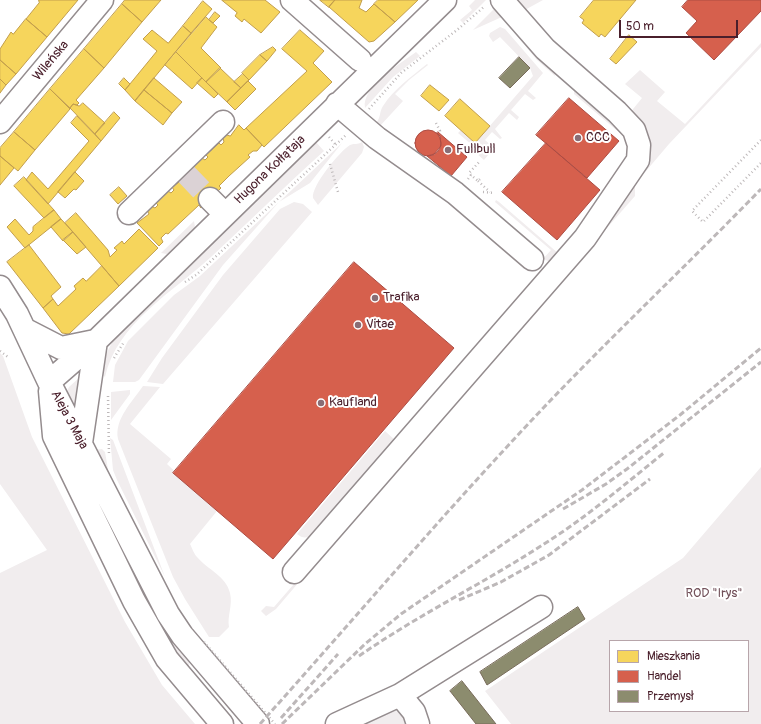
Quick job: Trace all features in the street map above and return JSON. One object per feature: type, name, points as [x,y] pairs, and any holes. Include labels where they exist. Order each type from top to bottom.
[{"type":"street","name":"Wileńska","points":[[0,122],[102,0]]},
{"type":"street","points":[[292,0],[360,60]]},
{"type":"street","name":"Hugona Kołłątaja","points":[[49,382],[96,341],[218,207],[337,104],[445,0]]},
{"type":"street","points":[[294,572],[585,238],[638,160],[640,145],[634,130],[617,112],[544,49],[496,0]]},
{"type":"street","points":[[337,104],[377,138],[456,193],[532,259]]},
{"type":"street","points":[[129,213],[182,169],[223,122]]},
{"type":"street","points":[[0,287],[10,301],[26,330],[49,382]]},
{"type":"street","points":[[26,330],[61,348],[96,341],[81,443]]},
{"type":"street","name":"Aleja 3 Maja","points":[[49,382],[168,614],[200,643],[258,724]]},
{"type":"street","name":"Aleja 3 Maja","points":[[49,382],[54,436],[57,444],[147,628],[176,671],[222,724]]},
{"type":"street","points":[[337,724],[400,695],[541,607]]},
{"type":"street","points":[[400,695],[414,712],[418,724]]},
{"type":"path","points":[[366,112],[401,73],[496,0]]},
{"type":"path","points":[[436,123],[440,131],[439,133]]},
{"type":"path","points":[[182,284],[196,275],[350,131]]},
{"type":"path","points":[[761,140],[692,211],[703,222],[761,163]]},
{"type":"path","points":[[468,179],[471,175],[469,173],[480,161]]},
{"type":"path","points":[[330,164],[338,192]]},
{"type":"path","points":[[471,175],[479,180],[490,192]]},
{"type":"path","points":[[483,192],[494,193]]},
{"type":"path","points":[[112,363],[125,340]]},
{"type":"path","points":[[0,351],[8,357]]},
{"type":"path","points":[[109,390],[107,434],[109,462]]},
{"type":"path","points":[[200,643],[275,724]]},
{"type":"green space","points":[[475,0],[486,0],[463,23],[460,20],[472,10],[469,6]]},
{"type":"green space","points":[[514,0],[543,0],[523,11]]},
{"type":"green space","points":[[494,9],[504,16],[473,30]]},
{"type":"green space","points":[[510,24],[554,71],[555,76],[537,60],[508,25]]},
{"type":"green space","points":[[500,27],[505,29],[543,73],[528,91],[536,98],[533,100],[525,94],[511,110],[519,117],[517,120],[509,113],[495,129],[502,138],[500,139],[492,132],[485,140],[494,148],[484,160],[477,154],[479,151],[458,133],[461,130],[475,143],[533,76],[530,68],[500,37],[493,42],[489,36],[490,33]]},
{"type":"green space","points":[[761,43],[761,47],[669,144],[635,184],[635,196],[593,244],[639,176],[629,114],[642,98],[625,84],[640,70],[665,92],[657,101],[685,124]]},
{"type":"green space","points":[[416,52],[420,56],[393,77],[365,108],[365,100],[375,84],[383,76]]},
{"type":"green space","points":[[427,64],[428,65],[409,80],[395,94],[403,101],[380,126],[376,123],[379,119],[383,106],[392,94]]},
{"type":"green space","points":[[574,89],[625,133],[621,134],[574,94]]},
{"type":"green space","points":[[316,142],[324,151],[211,257],[148,310],[134,325],[121,340],[111,358],[105,377],[100,372],[106,354],[115,337],[137,312]]},
{"type":"green space","points":[[362,142],[364,147],[362,153],[318,205],[313,198],[314,193],[327,169],[333,161],[350,145]]},
{"type":"green space","points":[[342,143],[310,183],[279,202]]},
{"type":"green space","points":[[496,200],[559,254],[551,262],[543,259],[551,250],[495,202]]},
{"type":"green space","points":[[279,202],[223,265],[139,380],[135,382],[113,382],[115,365],[128,341],[174,295],[200,276]]},
{"type":"green space","points":[[294,202],[303,204],[312,212],[163,384],[147,382],[162,358],[223,275],[280,209]]},
{"type":"green space","points":[[194,221],[195,227],[167,254],[161,253]]},
{"type":"green space","points":[[0,353],[3,356],[32,437],[125,622],[162,685],[195,724],[0,724],[0,573],[47,550],[0,484]]},
{"type":"green space","points":[[484,365],[276,609],[266,616],[261,611],[266,606],[274,607]]},
{"type":"green space","points":[[81,376],[77,413],[66,393],[69,387]]},
{"type":"green space","points":[[143,386],[160,387],[130,424],[171,459],[167,464],[217,511],[190,544],[194,553],[201,562],[225,582],[230,593],[231,602],[229,627],[219,637],[209,637],[173,577],[118,439],[119,424],[122,417]]},
{"type":"green space","points":[[130,390],[130,394],[111,420],[111,392]]},
{"type":"green space","points":[[385,431],[396,441],[313,535],[305,538],[297,534]]},
{"type":"green space","points":[[110,438],[113,440],[165,577],[113,470]]},
{"type":"green space","points":[[102,449],[105,452],[110,481],[95,450]]},
{"type":"green space","points":[[79,458],[190,658],[189,667],[186,670],[175,657],[115,546]]},
{"type":"green space","name":"ROD \"Irys\"","points":[[761,467],[761,724],[511,724],[485,691],[683,558]]},
{"type":"green space","points":[[393,710],[401,713],[410,724],[357,724]]},
{"type":"building: Mieszkania","points":[[39,0],[78,0],[47,37],[26,19],[39,3]]},
{"type":"building: Mieszkania","points":[[125,0],[161,0],[142,22],[122,4]]},
{"type":"building: Mieszkania","points":[[222,0],[265,0],[280,12],[261,33],[244,19],[242,22],[235,16],[237,13]]},
{"type":"building: Mieszkania","points":[[320,0],[335,0],[329,7]]},
{"type":"building: Mieszkania","points":[[335,0],[362,0],[359,8],[366,12],[374,4],[395,22],[374,41],[369,42],[329,7]]},
{"type":"building: Mieszkania","points":[[378,0],[418,0],[395,22],[374,4]]},
{"type":"building: Mieszkania","points":[[594,0],[636,0],[605,37],[601,34],[599,37],[582,23],[584,20],[580,17]]},
{"type":"building: Mieszkania","points":[[203,1],[212,9],[191,33],[183,26]]},
{"type":"building: Mieszkania","points":[[122,4],[142,22],[104,68],[84,49]]},
{"type":"building: Mieszkania","points":[[215,12],[220,16],[213,23],[209,20]]},
{"type":"building: Mieszkania","points":[[206,17],[217,27],[201,48],[221,68],[206,82],[176,52]]},
{"type":"building: Mieszkania","points":[[26,19],[47,37],[16,74],[0,60],[0,49],[11,32],[13,34]]},
{"type":"building: Mieszkania","points":[[183,26],[191,33],[135,101],[125,90],[157,51],[143,39],[152,30],[168,43]]},
{"type":"building: Mieszkania","points":[[300,30],[324,51],[313,63],[332,82],[264,147],[246,128],[307,71],[282,49]]},
{"type":"building: Mieszkania","points":[[629,35],[637,42],[616,64],[610,59]]},
{"type":"building: Mieszkania","points":[[273,47],[276,50],[267,61],[260,55]]},
{"type":"building: Mieszkania","points":[[84,49],[104,68],[76,100],[79,103],[77,105],[73,104],[70,108],[50,89]]},
{"type":"building: Mieszkania","points":[[176,52],[202,78],[192,89],[165,65]]},
{"type":"building: Mieszkania","points":[[260,55],[267,61],[249,80],[242,73]]},
{"type":"building: Mieszkania","points":[[0,60],[16,74],[6,85],[0,79]]},
{"type":"building: Mieszkania","points":[[220,68],[241,88],[227,102],[206,82]]},
{"type":"building: Mieszkania","points":[[243,74],[249,80],[241,88],[234,82]]},
{"type":"building: Mieszkania","points":[[124,78],[130,84],[125,90],[119,84]]},
{"type":"building: Mieszkania","points":[[154,78],[182,102],[172,113],[144,90]]},
{"type":"building: Mieszkania","points":[[202,78],[218,94],[214,98],[197,83]]},
{"type":"building: Mieszkania","points":[[0,79],[6,85],[0,93]]},
{"type":"building: Mieszkania","points":[[248,81],[256,89],[235,110],[227,102]]},
{"type":"building: Mieszkania","points":[[430,85],[449,100],[439,111],[421,96]]},
{"type":"building: Mieszkania","points":[[50,89],[70,109],[35,150],[14,132]]},
{"type":"building: Mieszkania","points":[[144,90],[172,113],[163,125],[135,101]]},
{"type":"building: Mieszkania","points":[[460,99],[490,126],[475,143],[445,116]]},
{"type":"building: Mieszkania","points":[[83,103],[105,123],[95,134],[70,108],[73,104],[79,106]]},
{"type":"building: Mieszkania","points":[[114,112],[120,118],[101,141],[95,134]]},
{"type":"building: Mieszkania","points":[[77,116],[101,141],[48,204],[26,180],[32,172],[48,189],[89,141],[71,123]]},
{"type":"building: Mieszkania","points":[[239,125],[244,130],[246,128],[262,145],[257,151],[253,151],[248,155],[250,157],[219,186],[221,188],[201,208],[199,205],[168,234],[166,233],[161,238],[163,242],[159,246],[137,223],[149,214],[147,210],[151,206],[155,208],[158,205],[156,203],[168,191],[171,193],[174,190],[172,187],[178,183],[202,158],[205,160],[208,157],[206,155],[219,143],[221,145],[224,142],[223,138],[227,135],[230,136]]},
{"type":"building: Mieszkania","points":[[14,132],[35,150],[18,171],[0,156],[0,148]]},
{"type":"building: Mieszkania","points":[[0,156],[14,168],[0,185]]},
{"type":"building: Mieszkania","points":[[75,172],[84,181],[76,190],[74,189],[65,198],[58,192]]},
{"type":"building: Mieszkania","points":[[24,177],[54,210],[44,218],[14,186]]},
{"type":"building: Mieszkania","points":[[119,187],[127,196],[118,204],[110,195]]},
{"type":"building: Mieszkania","points":[[54,210],[61,219],[25,248],[7,227],[15,219],[29,235],[33,231],[33,227]]},
{"type":"building: Mieszkania","points":[[76,213],[108,250],[110,257],[117,250],[114,248],[122,241],[124,244],[139,229],[158,248],[119,286],[65,223]]},
{"type":"building: Mieszkania","points":[[61,219],[73,232],[63,241],[51,227]]},
{"type":"building: Mieszkania","points":[[73,232],[86,247],[77,254],[63,240]]},
{"type":"building: Mieszkania","points":[[29,245],[61,287],[51,296],[53,299],[43,308],[7,262]]},
{"type":"building: Mieszkania","points":[[102,266],[119,286],[69,334],[62,333],[43,308],[53,299],[58,306],[76,289],[74,286],[83,278],[86,281]]},
{"type":"building: Handel","points":[[688,0],[761,0],[761,11],[714,60],[686,33],[697,21],[682,7]]},
{"type":"building: Handel","name":"CCC","points":[[569,98],[619,141],[587,178],[536,135]]},
{"type":"building: Handel","points":[[428,130],[437,134],[441,143],[437,152],[428,156],[419,152],[415,143],[419,134]]},
{"type":"building: Handel","name":"Fullbull","points":[[438,132],[467,157],[451,176],[427,156],[434,154],[441,146]]},
{"type":"building: Handel","points":[[546,143],[600,190],[557,240],[502,192]]},
{"type":"building: Handel","name":"Kaufland","points":[[354,262],[454,348],[273,559],[173,473]]},
{"type":"building: Przemysł","points":[[519,57],[530,68],[510,88],[499,78]]},
{"type":"building: Przemysł","points":[[578,607],[585,619],[487,685],[480,672]]},
{"type":"building: Przemysł","points":[[462,681],[496,724],[476,724],[450,691]]},
{"type":"tunnel","points":[[186,174],[210,199]]},
{"type":"railway","points":[[260,724],[511,442],[574,376],[761,189]]},
{"type":"railway","points":[[282,724],[365,644],[401,614],[582,490],[680,415],[761,348]]},
{"type":"railway","points":[[563,509],[606,484],[627,469],[761,362]]},
{"type":"railway","points":[[359,656],[404,627],[560,534],[606,500],[665,452]]},
{"type":"railway","points":[[459,600],[501,582],[549,555],[650,479]]},
{"type":"railway","points":[[281,718],[338,654]]},
{"type":"place","name":"CCC","points":[[578,138]]},
{"type":"place","name":"Fullbull","points":[[448,150]]},
{"type":"place","name":"Trafika","points":[[375,298]]},
{"type":"place","name":"Vitae","points":[[358,325]]},
{"type":"place","name":"Kaufland","points":[[321,403]]}]
